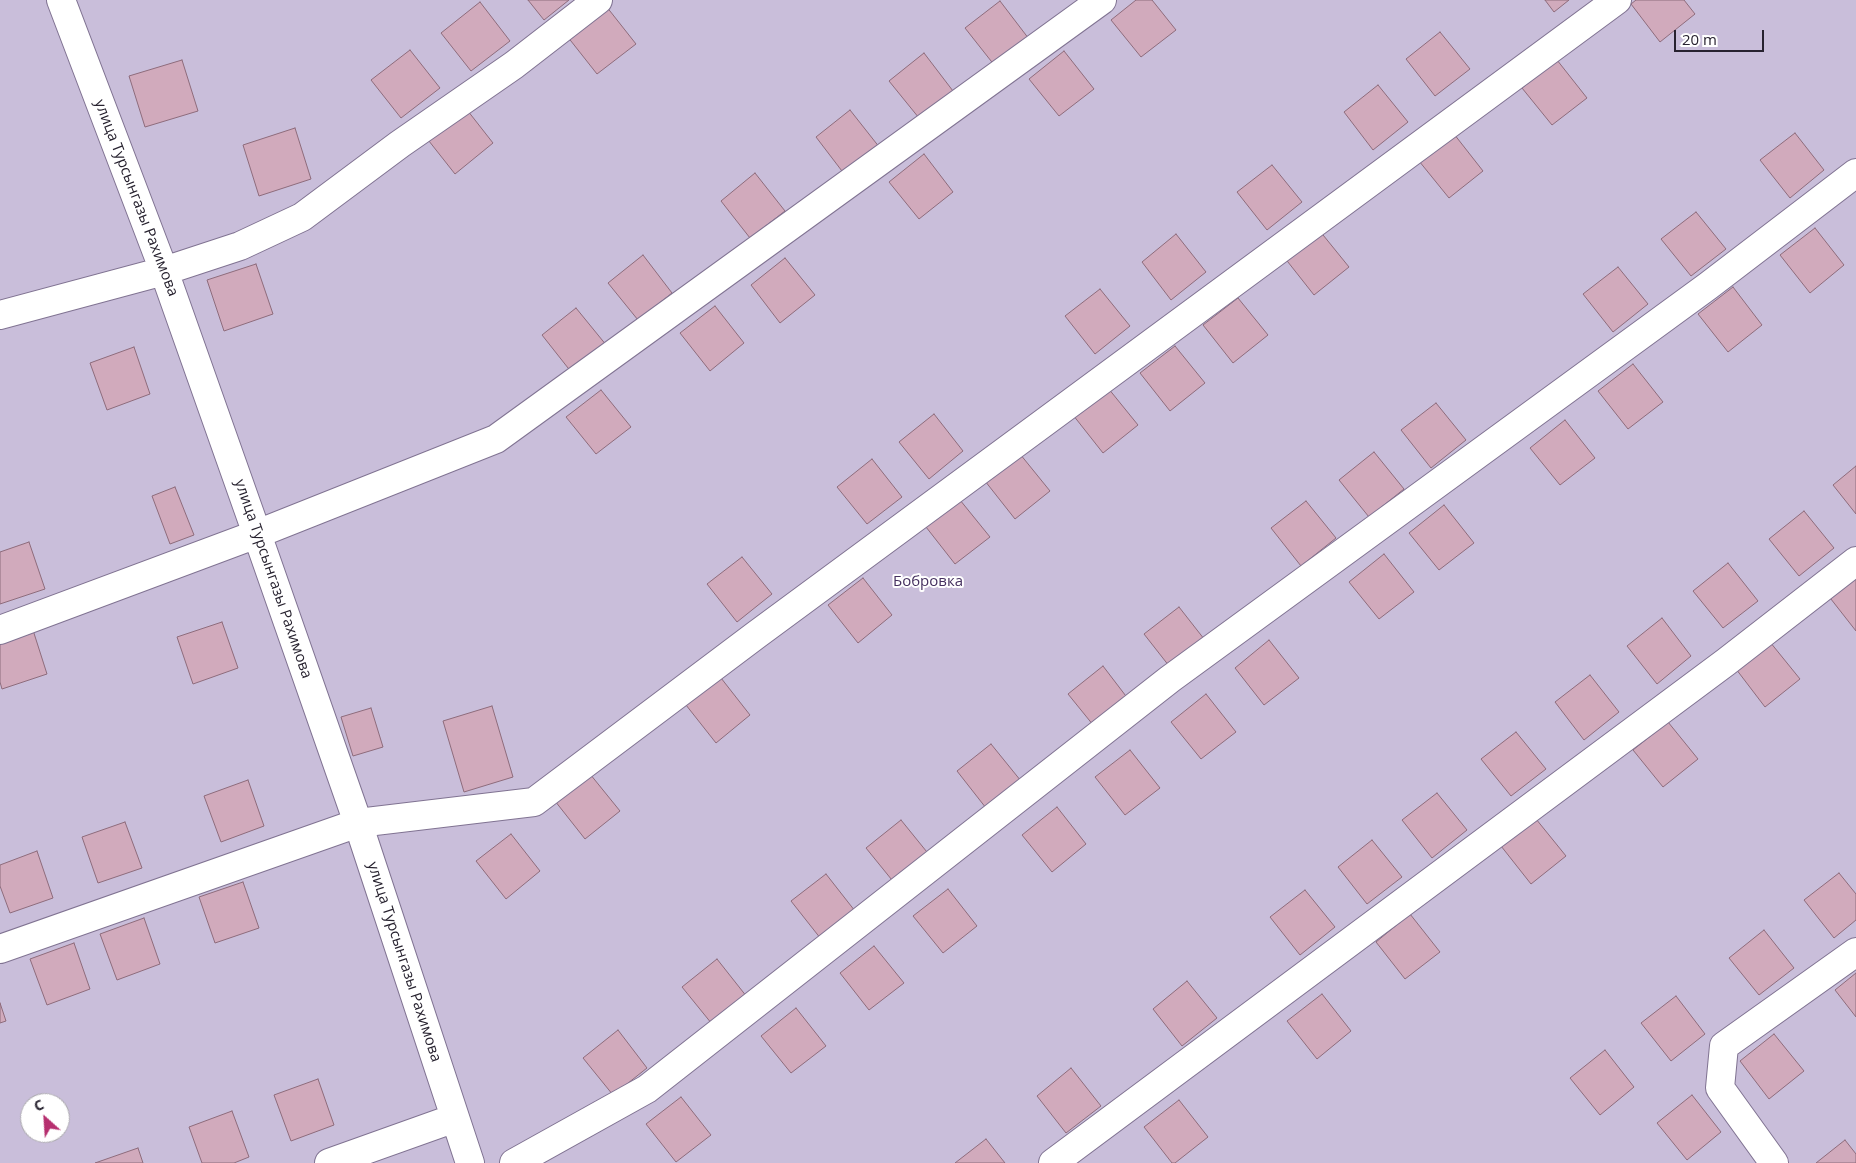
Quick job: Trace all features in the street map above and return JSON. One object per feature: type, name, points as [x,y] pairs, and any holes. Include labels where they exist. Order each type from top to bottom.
[{"type":"street","name":"улица Турсынгазы Рахимова","points":[[61,0],[164,271],[257,534],[358,823],[470,1163]]},
{"type":"street","points":[[0,315],[164,271],[240,246],[302,217],[400,144],[514,65],[598,0]]},
{"type":"street","points":[[0,630],[257,534],[496,439],[1102,0]]},
{"type":"street","points":[[0,949],[358,823],[534,802],[756,634],[1617,0]]},
{"type":"street","points":[[514,1163],[647,1088],[1170,679],[1708,286],[1856,173]]},
{"type":"street","points":[[1053,1163],[1718,668],[1856,561]]},
{"type":"street","points":[[1774,1163],[1720,1088],[1724,1046],[1856,952]]},
{"type":"street","points":[[329,1163],[455,1118]]},
{"type":"green space","name":"Бобровка","points":[[0,0],[1856,0],[1856,1163],[0,1163]]},
{"type":"building","points":[[528,0],[569,0],[544,20]]},
{"type":"building","points":[[1136,0],[1152,0],[1176,30],[1141,57],[1111,20]]},
{"type":"building","points":[[1545,0],[1569,0],[1554,12]]},
{"type":"building","points":[[1636,0],[1684,0],[1695,14],[1660,42],[1631,4]]},
{"type":"building","points":[[1000,1],[1029,39],[995,66],[965,28]]},
{"type":"building","points":[[480,2],[510,41],[471,71],[441,33]]},
{"type":"building","points":[[606,6],[636,44],[597,74],[567,36]]},
{"type":"building","points":[[1440,32],[1470,69],[1435,96],[1406,59]]},
{"type":"building","points":[[410,50],[440,88],[401,118],[371,80]]},
{"type":"building","points":[[1064,51],[1094,89],[1059,116],[1029,79]]},
{"type":"building","points":[[924,53],[953,91],[919,118],[889,81]]},
{"type":"building","points":[[182,60],[198,111],[145,127],[129,76]]},
{"type":"building","points":[[1557,60],[1587,98],[1552,125],[1522,88]]},
{"type":"building","points":[[1378,85],[1408,122],[1373,150],[1344,112]]},
{"type":"building","points":[[464,106],[493,143],[455,174],[425,136]]},
{"type":"building","points":[[850,110],[880,148],[845,175],[816,137]]},
{"type":"building","points":[[295,128],[311,179],[259,196],[243,145]]},
{"type":"building","points":[[1795,133],[1824,170],[1790,198],[1760,160]]},
{"type":"building","points":[[1454,134],[1483,171],[1449,198],[1419,161]]},
{"type":"building","points":[[924,154],[953,192],[919,219],[889,182]]},
{"type":"building","points":[[1272,165],[1302,202],[1267,230],[1237,192]]},
{"type":"building","points":[[755,173],[785,211],[750,238],[721,201]]},
{"type":"building","points":[[1696,212],[1726,249],[1691,276],[1661,239]]},
{"type":"building","points":[[1815,228],[1844,265],[1810,293],[1780,255]]},
{"type":"building","points":[[1319,230],[1349,267],[1314,295],[1284,257]]},
{"type":"building","points":[[1176,234],[1206,272],[1171,300],[1142,262]]},
{"type":"building","points":[[643,255],[672,293],[638,320],[608,283]]},
{"type":"building","points":[[785,258],[815,295],[780,323],[751,285]]},
{"type":"building","points":[[256,264],[273,314],[224,331],[207,280]]},
{"type":"building","points":[[1618,267],[1648,304],[1613,332],[1583,294]]},
{"type":"building","points":[[1733,287],[1762,325],[1728,352],[1698,314]]},
{"type":"building","points":[[1100,289],[1130,326],[1095,354],[1065,316]]},
{"type":"building","points":[[1238,298],[1268,335],[1233,363],[1203,325]]},
{"type":"building","points":[[715,306],[744,343],[710,371],[680,333]]},
{"type":"building","points":[[576,308],[607,346],[572,373],[542,335]]},
{"type":"building","points":[[1175,346],[1205,383],[1170,411],[1140,373]]},
{"type":"building","points":[[134,347],[150,394],[107,410],[90,363]]},
{"type":"building","points":[[1633,364],[1663,402],[1628,429],[1598,391]]},
{"type":"building","points":[[1108,388],[1138,425],[1103,453],[1073,415]]},
{"type":"building","points":[[601,390],[631,427],[596,454],[566,417]]},
{"type":"building","points":[[1436,403],[1466,440],[1431,468],[1401,430]]},
{"type":"building","points":[[934,414],[963,451],[929,479],[899,442]]},
{"type":"building","points":[[1565,420],[1595,458],[1560,485],[1530,448]]},
{"type":"building","points":[[1374,452],[1404,489],[1369,517],[1339,480]]},
{"type":"building","points":[[1020,454],[1050,491],[1015,519],[985,481]]},
{"type":"building","points":[[872,459],[902,497],[867,524],[837,487]]},
{"type":"building","points":[[1856,466],[1856,514],[1833,485]]},
{"type":"building","points":[[175,487],[194,535],[170,544],[152,496]]},
{"type":"building","points":[[960,500],[990,537],[955,564],[926,527]]},
{"type":"building","points":[[1306,501],[1336,538],[1301,566],[1271,528]]},
{"type":"building","points":[[1444,505],[1474,543],[1439,570],[1409,533]]},
{"type":"building","points":[[1804,511],[1834,548],[1799,576],[1769,539]]},
{"type":"building","points":[[29,542],[45,589],[0,604],[0,552]]},
{"type":"building","points":[[1384,554],[1414,592],[1379,619],[1349,582]]},
{"type":"building","points":[[742,557],[772,594],[737,622],[707,584]]},
{"type":"building","points":[[1728,563],[1758,601],[1723,628],[1693,591]]},
{"type":"building","points":[[1856,571],[1856,631],[1827,594]]},
{"type":"building","points":[[863,578],[892,615],[858,643],[828,605]]},
{"type":"building","points":[[1179,607],[1208,644],[1173,671],[1144,634]]},
{"type":"building","points":[[1662,618],[1691,656],[1657,684],[1627,646]]},
{"type":"building","points":[[222,622],[238,668],[193,684],[177,637]]},
{"type":"building","points":[[32,627],[47,674],[2,689],[0,682],[0,638]]},
{"type":"building","points":[[1269,640],[1299,678],[1264,705],[1235,668]]},
{"type":"building","points":[[1770,642],[1800,679],[1765,707],[1736,669]]},
{"type":"building","points":[[1103,666],[1132,704],[1098,731],[1068,694]]},
{"type":"building","points":[[1590,675],[1619,712],[1584,740],[1555,702]]},
{"type":"building","points":[[721,678],[750,715],[716,743],[686,705]]},
{"type":"building","points":[[1206,694],[1236,732],[1201,759],[1171,722]]},
{"type":"building","points":[[492,706],[513,777],[464,792],[443,721]]},
{"type":"building","points":[[371,708],[383,747],[353,756],[341,717]]},
{"type":"building","points":[[1668,722],[1698,759],[1663,787],[1633,750]]},
{"type":"building","points":[[1516,732],[1546,769],[1511,796],[1481,759]]},
{"type":"building","points":[[991,744],[1021,781],[986,808],[957,771]]},
{"type":"building","points":[[1130,750],[1160,788],[1125,815],[1095,777]]},
{"type":"building","points":[[590,774],[620,811],[585,839],[555,801]]},
{"type":"building","points":[[248,780],[264,826],[221,842],[204,796]]},
{"type":"building","points":[[1437,793],[1467,830],[1432,858],[1402,820]]},
{"type":"building","points":[[1057,807],[1086,844],[1052,872],[1022,835]]},
{"type":"building","points":[[1536,819],[1566,856],[1531,884],[1501,846]]},
{"type":"building","points":[[901,820],[931,857],[896,885],[866,848]]},
{"type":"building","points":[[125,822],[142,868],[98,883],[82,837]]},
{"type":"building","points":[[511,834],[540,871],[506,899],[476,861]]},
{"type":"building","points":[[1372,840],[1402,877],[1367,904],[1338,867]]},
{"type":"building","points":[[37,851],[53,898],[10,913],[0,886],[0,865]]},
{"type":"building","points":[[1839,873],[1856,894],[1856,920],[1834,938],[1804,900]]},
{"type":"building","points":[[826,874],[855,911],[821,939],[791,901]]},
{"type":"building","points":[[243,882],[259,928],[215,943],[199,897]]},
{"type":"building","points":[[948,889],[977,926],[943,953],[913,916]]},
{"type":"building","points":[[1305,890],[1335,927],[1300,955],[1270,917]]},
{"type":"building","points":[[1410,914],[1440,952],[1405,979],[1376,942]]},
{"type":"building","points":[[144,918],[160,964],[117,980],[100,934]]},
{"type":"building","points":[[1764,930],[1794,968],[1759,995],[1729,958]]},
{"type":"building","points":[[74,943],[90,989],[47,1005],[30,959]]},
{"type":"building","points":[[874,946],[904,983],[869,1010],[840,973]]},
{"type":"building","points":[[717,959],[747,997],[712,1024],[682,987]]},
{"type":"building","points":[[1856,973],[1856,1017],[1835,990]]},
{"type":"building","points":[[1187,981],[1217,1018],[1182,1046],[1153,1009]]},
{"type":"building","points":[[1322,994],[1351,1031],[1317,1059],[1287,1021]]},
{"type":"building","points":[[1676,996],[1705,1034],[1671,1061],[1641,1023]]},
{"type":"building","points":[[0,1003],[6,1021],[0,1023]]},
{"type":"building","points":[[796,1008],[826,1046],[791,1073],[761,1036]]},
{"type":"building","points":[[618,1030],[647,1068],[613,1095],[583,1058]]},
{"type":"building","points":[[1774,1034],[1804,1071],[1769,1099],[1740,1061]]},
{"type":"building","points":[[1605,1050],[1634,1087],[1600,1115],[1570,1078]]},
{"type":"building","points":[[1071,1068],[1101,1106],[1066,1133],[1037,1096]]},
{"type":"building","points":[[318,1079],[334,1125],[291,1141],[274,1095]]},
{"type":"building","points":[[1692,1095],[1721,1132],[1687,1160],[1657,1123]]},
{"type":"building","points":[[681,1097],[711,1135],[676,1162],[646,1124]]},
{"type":"building","points":[[1179,1100],[1208,1137],[1175,1163],[1172,1163],[1144,1127]]},
{"type":"building","points":[[232,1111],[249,1157],[234,1163],[202,1163],[189,1127]]},
{"type":"building","points":[[986,1139],[1005,1163],[955,1163]]},
{"type":"building","points":[[1845,1140],[1856,1154],[1856,1163],[1816,1163]]},
{"type":"building","points":[[138,1148],[143,1163],[95,1163]]}]
